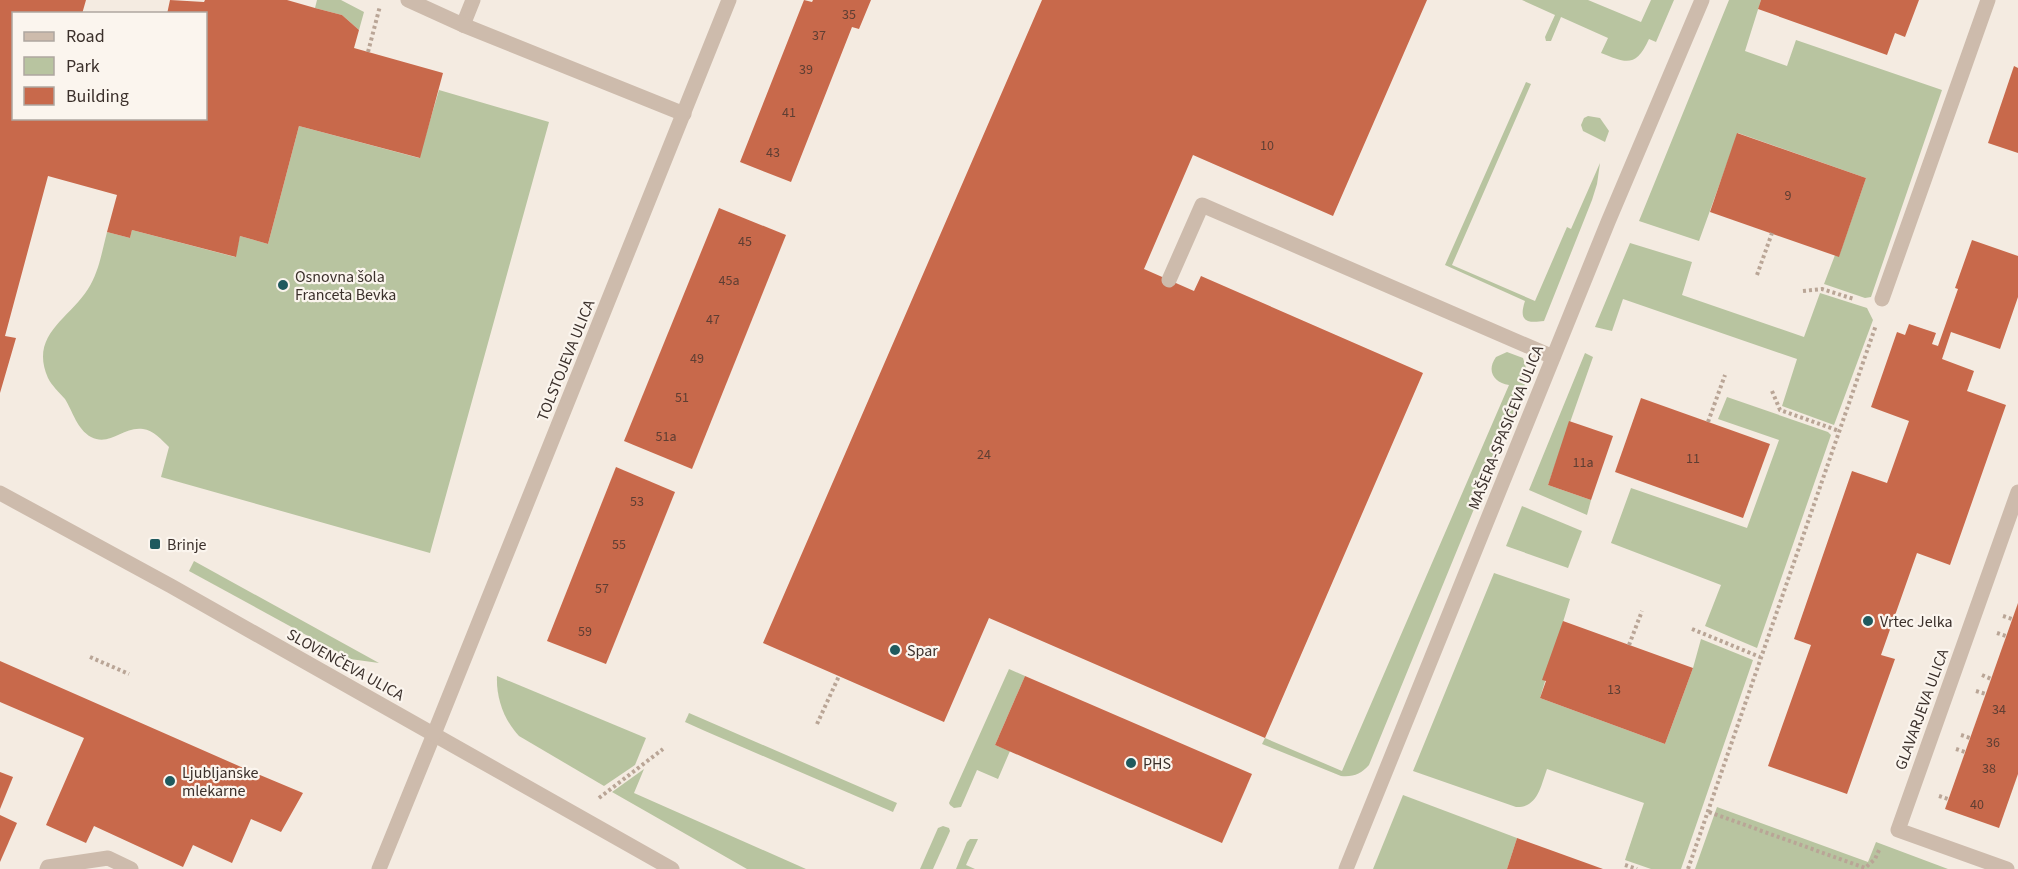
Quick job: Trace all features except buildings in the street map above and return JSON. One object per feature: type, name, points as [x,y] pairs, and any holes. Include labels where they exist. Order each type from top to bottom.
[{"type":"street","points":[[408,0],[463,25],[684,114]]},
{"type":"street","points":[[463,25],[473,0]]},
{"type":"street","name":"TOLSTOJEVA ULICA","points":[[379,869],[729,0]]},
{"type":"street","name":"MAŠERA-SPASIĆEVA ULICA","points":[[1346,869],[1553,357],[1702,0]]},
{"type":"street","points":[[1882,304],[1988,0]]},
{"type":"street","points":[[1169,280],[1202,205],[1553,357]]},
{"type":"street","name":"GLAVARJEVA ULICA","points":[[1898,830],[2018,492]]},
{"type":"street","name":"SLOVENČEVA ULICA","points":[[0,493],[181,591],[672,869]]},
{"type":"street","points":[[1898,830],[2007,869]]},
{"type":"street","points":[[47,869],[108,858],[131,869]]},
{"type":"path","points":[[368,52],[382,0]]},
{"type":"path","points":[[1757,274],[1772,233]]},
{"type":"path","points":[[1688,869],[1882,304],[1822,289],[1803,291]]},
{"type":"path","points":[[1708,422],[1725,375]]},
{"type":"path","points":[[1772,391],[1780,410],[1839,431]]},
{"type":"path","points":[[1629,645],[1642,611]]},
{"type":"path","points":[[1692,629],[1761,657]]},
{"type":"path","points":[[90,657],[129,674]]},
{"type":"path","points":[[817,724],[839,676]]},
{"type":"path","points":[[576,814],[663,749]]},
{"type":"path","points":[[1708,812],[1865,868],[1875,859],[1882,844],[1898,830]]},
{"type":"path","points":[[1624,864],[1636,869]]},
{"type":"green space","points":[[317,0],[341,0],[364,12],[359,30],[342,15],[315,8]]},
{"type":"green space","points":[[1522,0],[1588,0],[1641,22],[1651,0],[1674,0],[1656,42],[1649,39],[1640,55],[1630,61],[1624,61],[1601,53],[1608,38],[1561,17],[1551,41],[1546,41],[1545,37],[1555,15]]},
{"type":"green space","points":[[1729,0],[1761,0],[1745,51],[1787,66],[1796,40],[1942,90],[1871,297],[1865,298],[1824,284],[1835,255],[1839,256],[1866,178],[1738,133],[1699,241],[1639,221]]},
{"type":"green space","points":[[1526,82],[1531,84],[1452,265],[1535,301],[1567,227],[1571,229],[1600,163],[1592,200],[1544,321],[1537,322],[1528,321],[1523,316],[1525,301],[1445,265]]},
{"type":"green space","points":[[439,90],[549,122],[430,553],[161,477],[169,447],[150,431],[129,430],[104,440],[91,437],[82,430],[65,399],[48,378],[43,363],[44,350],[47,339],[54,329],[80,300],[92,282],[107,232],[130,238],[132,230],[235,257],[240,236],[268,244],[299,126],[419,158]]},
{"type":"green space","points":[[1588,116],[1600,118],[1609,131],[1605,142],[1583,131],[1581,125],[1584,118]]},
{"type":"green space","points":[[1630,243],[1692,262],[1682,295],[1804,337],[1820,293],[1867,308],[1873,320],[1834,425],[1782,406],[1797,359],[1623,299],[1612,331],[1595,327]]},
{"type":"green space","points":[[1507,352],[1523,358],[1527,371],[1526,382],[1369,765],[1357,774],[1341,776],[1262,744],[1265,738],[1342,771],[1509,385],[1499,382],[1493,376],[1492,371],[1496,357]]},
{"type":"green space","points":[[1585,353],[1593,357],[1548,485],[1591,500],[1587,515],[1529,490]]},
{"type":"green space","points":[[1727,397],[1831,435],[1757,648],[1705,626],[1721,585],[1611,543],[1631,488],[1747,528],[1779,440],[1718,419]]},
{"type":"green space","points":[[1522,506],[1582,531],[1568,568],[1506,546]]},
{"type":"green space","points":[[194,561],[379,663],[350,659],[189,571]]},
{"type":"green space","points":[[1494,573],[1570,599],[1540,698],[1665,744],[1693,668],[1701,639],[1753,660],[1681,869],[1651,869],[1625,860],[1644,803],[1547,769],[1534,800],[1529,804],[1516,807],[1413,771]]},
{"type":"green space","points":[[1009,669],[1025,676],[995,745],[1010,751],[998,779],[977,770],[961,807],[954,808],[949,803]]},
{"type":"green space","points":[[497,676],[646,738],[635,765],[604,786],[519,736],[509,723],[502,708]]},
{"type":"green space","points":[[689,713],[897,803],[893,812],[685,722]]},
{"type":"green space","points":[[644,769],[634,793],[806,869],[747,869],[612,792]]},
{"type":"green space","points":[[1403,795],[1517,838],[1507,869],[1373,869]]},
{"type":"green space","points":[[1717,807],[1868,862],[1876,842],[1948,869],[1695,869]]},
{"type":"green space","points":[[943,826],[949,828],[950,831],[933,869],[920,869],[938,828]]},
{"type":"green space","points":[[970,839],[978,839],[966,865],[975,869],[956,869],[967,842]]},
{"type":"place","name":"Osnovna šola Franceta Bevka","points":[[283,285]]},
{"type":"place","name":"Brinje","points":[[155,544]]},
{"type":"place","name":"Vrtec Jelka","points":[[1868,621]]},
{"type":"place","name":"Spar","points":[[895,650]]},
{"type":"place","name":"PHS","points":[[1131,763]]},
{"type":"place","name":"Ljubljanske mlekarne","points":[[170,781]]}]
